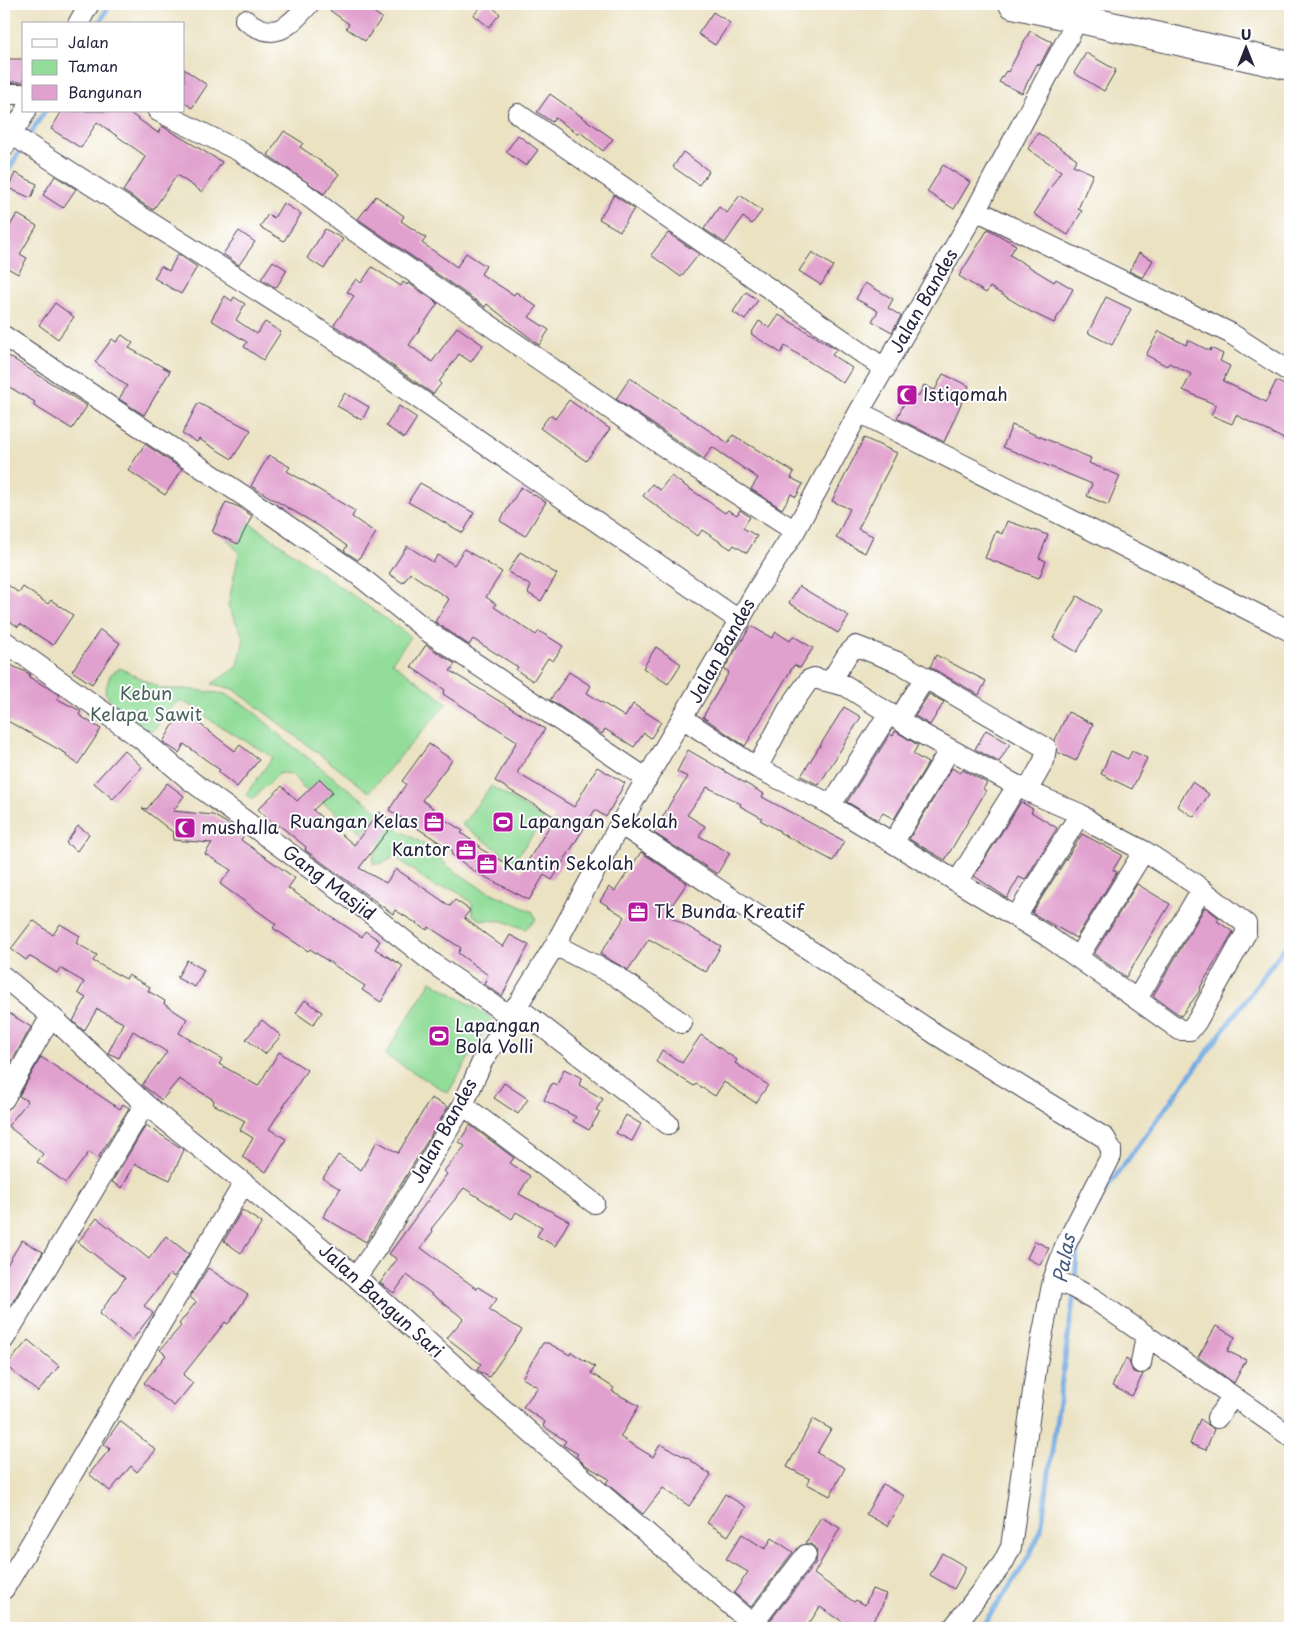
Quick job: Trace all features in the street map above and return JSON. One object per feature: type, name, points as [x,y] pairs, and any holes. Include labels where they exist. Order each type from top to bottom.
[{"type":"street","points":[[79,22],[89,4]]},
{"type":"street","points":[[245,20],[258,29],[272,32],[288,24],[309,4]]},
{"type":"street","points":[[1013,4],[1290,66]]},
{"type":"street","name":"Jalan Bandes","points":[[356,1277],[382,1240],[463,1105],[482,1062],[555,945],[620,824],[684,718],[757,590],[795,531],[859,412],[976,210],[1078,19]]},
{"type":"street","points":[[4,94],[22,94]]},
{"type":"street","points":[[26,112],[13,140],[324,333],[740,620]]},
{"type":"street","points":[[160,112],[239,150],[301,191],[361,236],[682,459],[795,531]]},
{"type":"street","points":[[518,114],[885,369]]},
{"type":"street","points":[[976,210],[1230,333],[1290,372]]},
{"type":"street","points":[[4,336],[268,512],[357,574],[430,633],[648,779]]},
{"type":"street","points":[[859,412],[1290,630]]},
{"type":"street","name":"Gang Masjid","points":[[4,641],[140,738],[190,781],[361,906],[402,940],[480,997],[513,1011],[668,1124]]},
{"type":"street","points":[[831,681],[847,655],[856,646],[900,663],[1046,748],[1044,761],[1022,789],[957,882]]},
{"type":"street","points":[[684,718],[757,768],[831,805],[1016,917],[1078,957],[1180,1030],[1190,1030],[1197,1021],[1246,933],[1246,924],[1202,888],[1144,851],[1098,827],[1080,814],[1022,789],[950,749],[846,686],[814,678],[809,680],[788,710],[757,768]]},
{"type":"street","points":[[831,805],[894,716],[925,678]]},
{"type":"street","points":[[893,843],[950,749]]},
{"type":"street","points":[[1016,917],[1080,814]]},
{"type":"street","points":[[620,824],[937,1035],[1105,1138],[1111,1149],[1111,1156],[1065,1246],[1053,1280],[1037,1363],[1010,1547],[1003,1563],[953,1628]]},
{"type":"street","points":[[1078,957],[1144,851]]},
{"type":"street","points":[[1137,999],[1202,888]]},
{"type":"street","points":[[555,945],[616,976],[682,1023]]},
{"type":"street","name":"Jalan Bangun Sari","points":[[4,977],[51,1016],[145,1104],[244,1182],[356,1277],[489,1397],[755,1627]]},
{"type":"street","points":[[4,1099],[51,1016]]},
{"type":"street","points":[[4,1339],[145,1104]]},
{"type":"street","points":[[463,1105],[594,1203]]},
{"type":"street","points":[[4,1589],[244,1182]]},
{"type":"street","points":[[1053,1280],[1072,1287],[1094,1299],[1290,1436]]},
{"type":"street","points":[[1142,1363],[1146,1335]]},
{"type":"street","points":[[1217,1418],[1233,1396]]},
{"type":"street","points":[[755,1627],[806,1555]]},
{"type":"green space","points":[[225,505],[411,637],[392,662],[447,703],[369,792],[234,689],[212,684],[238,666],[244,638],[228,606],[239,553],[222,533],[212,530]]},
{"type":"green space","name":"Kebun Kelapa Sawit","points":[[120,668],[162,689],[185,689],[225,694],[250,708],[287,742],[379,812],[392,826],[424,844],[449,867],[479,887],[533,912],[536,920],[525,929],[503,921],[481,920],[473,915],[472,903],[454,889],[434,887],[395,856],[384,863],[373,864],[373,856],[381,846],[302,787],[292,774],[280,773],[251,800],[246,794],[273,757],[213,722],[192,706],[180,701],[171,707],[152,732],[137,724],[120,711],[105,692],[110,675]]},
{"type":"green space","name":"Lapangan Sekolah","points":[[491,786],[544,819],[514,861],[462,825]]},
{"type":"green space","name":"Lapangan Bola Volli","points":[[431,981],[492,1018],[448,1093],[385,1055]]},
{"type":"building","points":[[321,4],[362,4],[382,18],[365,41],[346,28],[349,24]]},
{"type":"building","points":[[483,4],[489,4],[500,14],[489,27],[474,15]]},
{"type":"building","points":[[713,12],[730,23],[715,45],[698,34]]},
{"type":"building","points":[[1030,31],[1052,42],[1040,65],[1037,64],[1022,93],[999,82],[1006,71],[1008,72]]},
{"type":"building","points":[[1086,53],[1116,70],[1104,91],[1074,73]]},
{"type":"building","points":[[7,59],[22,59],[22,82],[7,82]]},
{"type":"building","points":[[185,70],[207,85],[192,108],[185,103]]},
{"type":"building","points":[[550,94],[613,139],[603,151],[580,132],[578,134],[555,118],[552,122],[537,112]]},
{"type":"building","points":[[61,112],[128,112],[158,133],[162,126],[222,162],[202,192],[177,175],[153,210],[123,191],[145,157],[144,155],[97,122],[81,148],[51,129]]},
{"type":"building","points":[[284,131],[303,143],[300,147],[339,174],[324,194],[268,155]]},
{"type":"building","points":[[1038,133],[1077,159],[1073,165],[1093,174],[1078,209],[1082,211],[1068,235],[1034,214],[1061,171],[1028,149]]},
{"type":"building","points":[[518,135],[538,150],[526,166],[506,152]]},
{"type":"building","points":[[683,152],[709,171],[699,185],[673,167]]},
{"type":"building","points":[[943,165],[970,182],[954,209],[927,192]]},
{"type":"building","points":[[15,173],[37,184],[31,198],[8,188]]},
{"type":"building","points":[[55,176],[76,189],[63,208],[43,195]]},
{"type":"building","points":[[614,195],[634,209],[620,231],[599,219]]},
{"type":"building","points":[[740,195],[762,211],[752,224],[743,217],[725,243],[704,229],[719,207],[727,213]]},
{"type":"building","points":[[376,196],[404,216],[401,221],[426,238],[422,243],[457,267],[466,253],[486,266],[481,274],[514,295],[516,292],[537,307],[529,317],[549,330],[539,345],[487,304],[485,307],[358,219]]},
{"type":"building","points":[[283,203],[301,214],[284,241],[260,227],[268,214],[274,218]]},
{"type":"building","points":[[17,214],[37,226],[20,254],[27,258],[18,274],[4,266],[4,236]]},
{"type":"building","points":[[325,229],[343,239],[324,269],[307,258]]},
{"type":"building","points":[[988,229],[1016,245],[1010,255],[1054,282],[1056,279],[1073,289],[1054,323],[1031,312],[990,287],[986,293],[959,276]]},
{"type":"building","points":[[239,231],[255,242],[239,265],[223,254]]},
{"type":"building","points":[[668,233],[699,254],[681,277],[651,255]]},
{"type":"building","points":[[812,252],[833,266],[821,285],[799,271]]},
{"type":"building","points":[[1139,253],[1153,260],[1143,278],[1129,271]]},
{"type":"building","points":[[178,254],[197,267],[181,294],[154,278],[161,266],[169,271]]},
{"type":"building","points":[[273,261],[287,270],[276,288],[261,279]]},
{"type":"building","points":[[372,267],[401,286],[403,282],[407,285],[408,283],[438,303],[409,345],[432,362],[457,327],[483,345],[471,362],[459,354],[439,382],[441,384],[433,394],[334,325],[354,296],[347,292],[356,279],[361,283]]},
{"type":"building","points":[[865,283],[893,299],[888,308],[901,316],[892,332],[872,321],[878,311],[856,299]]},
{"type":"building","points":[[746,292],[758,300],[745,320],[733,312]]},
{"type":"building","points":[[225,296],[232,301],[234,297],[245,304],[236,320],[257,334],[265,322],[281,332],[263,360],[244,347],[247,342],[211,320]]},
{"type":"building","points":[[1106,297],[1131,309],[1112,345],[1088,333]]},
{"type":"building","points":[[55,303],[74,317],[58,339],[39,325]]},
{"type":"building","points":[[779,315],[836,349],[832,355],[852,368],[843,383],[785,346],[781,353],[751,334],[759,321],[770,328]]},
{"type":"building","points":[[1159,331],[1186,345],[1188,340],[1210,351],[1211,348],[1223,354],[1220,361],[1230,366],[1223,381],[1266,402],[1276,381],[1290,388],[1290,442],[1236,415],[1232,424],[1211,415],[1216,405],[1183,390],[1191,374],[1169,363],[1167,366],[1146,355]]},
{"type":"building","points":[[122,335],[133,343],[129,348],[170,371],[144,415],[119,399],[127,386],[95,362],[112,339],[116,342]]},
{"type":"building","points":[[4,353],[87,406],[72,429],[33,405],[35,402],[4,384]]},
{"type":"building","points":[[943,374],[969,386],[944,442],[897,418],[909,393],[918,397],[924,385],[935,390]]},
{"type":"building","points":[[630,378],[728,443],[733,435],[794,472],[791,478],[803,484],[796,497],[791,494],[782,509],[751,489],[758,478],[712,447],[704,459],[616,399]]},
{"type":"building","points":[[345,393],[369,407],[362,420],[337,406]]},
{"type":"building","points":[[569,400],[610,429],[586,461],[540,428],[550,415],[555,419]]},
{"type":"building","points":[[198,403],[251,430],[232,459],[199,439],[197,442],[182,434]]},
{"type":"building","points":[[399,406],[417,418],[404,438],[386,426]]},
{"type":"building","points":[[1012,425],[1091,458],[1089,463],[1120,476],[1108,505],[1087,496],[1092,484],[1003,447]]},
{"type":"building","points":[[864,438],[897,453],[858,529],[873,536],[865,553],[836,538],[850,509],[832,501]]},
{"type":"building","points":[[145,444],[182,469],[165,495],[128,470]]},
{"type":"building","points":[[269,455],[290,467],[287,471],[355,511],[352,517],[376,533],[358,560],[344,551],[347,546],[319,526],[251,486]]},
{"type":"building","points":[[671,476],[725,513],[728,510],[737,515],[740,510],[750,517],[743,528],[757,536],[747,553],[734,545],[731,549],[702,530],[698,536],[643,496],[652,484],[660,490]]},
{"type":"building","points":[[420,483],[474,513],[463,533],[408,502]]},
{"type":"building","points":[[521,487],[546,502],[525,536],[500,521]]},
{"type":"building","points":[[226,502],[239,507],[252,516],[238,544],[212,532]]},
{"type":"building","points":[[1007,521],[1048,535],[1039,558],[1046,561],[1039,578],[985,558],[996,531],[1002,534]]},
{"type":"building","points":[[407,546],[433,562],[438,555],[454,565],[464,549],[502,572],[486,597],[496,604],[494,607],[536,635],[539,631],[563,646],[553,661],[548,658],[533,681],[516,670],[518,667],[473,639],[469,645],[435,622],[449,599],[410,573],[403,583],[389,574]]},
{"type":"building","points":[[520,552],[557,574],[541,601],[528,593],[531,586],[508,572]]},
{"type":"building","points":[[4,582],[19,593],[23,587],[48,604],[51,600],[73,615],[53,645],[20,624],[18,627],[4,617]]},
{"type":"building","points":[[799,586],[849,616],[838,633],[789,603]]},
{"type":"building","points":[[1077,596],[1101,610],[1077,652],[1053,638]]},
{"type":"building","points":[[751,626],[772,638],[776,632],[790,641],[793,636],[813,648],[800,668],[794,665],[745,746],[703,717],[729,672],[724,669]]},
{"type":"building","points":[[100,630],[120,643],[92,684],[72,671]]},
{"type":"building","points":[[426,645],[455,664],[450,671],[545,729],[517,773],[574,807],[597,767],[625,783],[606,817],[595,810],[552,880],[544,875],[529,900],[474,871],[451,854],[453,851],[389,810],[406,784],[402,781],[429,744],[452,760],[422,800],[433,808],[431,811],[463,831],[461,833],[480,846],[479,848],[521,872],[555,817],[495,781],[517,741],[443,694],[445,690],[411,667]]},
{"type":"building","points":[[656,647],[681,664],[668,684],[643,668]]},
{"type":"building","points":[[936,655],[986,681],[979,695],[930,667]]},
{"type":"building","points":[[4,662],[30,674],[29,677],[60,695],[57,699],[81,711],[79,715],[101,729],[78,764],[66,756],[67,754],[4,719]]},
{"type":"building","points":[[569,672],[591,686],[587,693],[625,717],[633,704],[661,722],[651,738],[644,733],[634,747],[605,729],[602,734],[550,700]]},
{"type":"building","points":[[929,694],[944,702],[930,725],[915,716]]},
{"type":"building","points":[[844,707],[861,717],[819,785],[801,776]]},
{"type":"building","points":[[181,712],[235,751],[240,745],[259,760],[237,787],[218,772],[220,770],[184,744],[179,753],[163,742]]},
{"type":"building","points":[[1068,712],[1093,724],[1076,761],[1057,752],[1055,740]]},
{"type":"building","points":[[986,730],[1010,744],[999,762],[975,749]]},
{"type":"building","points":[[895,731],[918,745],[913,754],[928,763],[894,819],[883,813],[878,820],[847,802],[890,734],[893,736]]},
{"type":"building","points":[[124,750],[142,767],[113,799],[94,783]]},
{"type":"building","points":[[688,750],[764,794],[762,797],[844,841],[833,861],[779,832],[760,820],[762,818],[740,806],[741,804],[707,787],[687,815],[705,826],[699,836],[730,853],[717,874],[654,833],[671,802],[688,777],[677,772]]},
{"type":"building","points":[[1111,751],[1128,759],[1132,751],[1147,758],[1132,789],[1101,774]]},
{"type":"building","points":[[952,768],[960,773],[963,770],[987,783],[983,789],[986,791],[945,860],[909,839]]},
{"type":"building","points":[[320,779],[333,792],[313,810],[354,845],[379,812],[394,823],[359,868],[386,883],[396,869],[450,906],[455,900],[470,910],[464,918],[503,947],[510,935],[529,945],[502,996],[484,984],[488,975],[458,953],[461,948],[429,927],[427,930],[395,910],[393,914],[305,850],[306,847],[279,825],[276,828],[258,809],[282,786],[297,801]]},
{"type":"building","points":[[1192,782],[1209,794],[1194,817],[1177,806]]},
{"type":"building","points":[[167,783],[184,796],[173,811],[213,815],[237,829],[244,835],[241,840],[295,878],[288,888],[362,937],[365,931],[380,941],[375,949],[403,966],[381,1002],[362,990],[365,986],[310,949],[308,951],[273,928],[276,924],[220,884],[231,870],[205,854],[212,843],[173,840],[174,833],[142,808],[147,809]]},
{"type":"building","points":[[1021,802],[1033,809],[1031,812],[1057,828],[1025,880],[1019,877],[1007,898],[974,876]]},
{"type":"building","points":[[78,826],[89,834],[77,851],[66,843]]},
{"type":"building","points":[[1082,834],[1122,855],[1113,870],[1117,872],[1076,938],[1032,913]]},
{"type":"building","points":[[641,852],[687,883],[666,914],[721,946],[706,972],[649,939],[628,970],[600,954],[625,917],[600,901],[609,887],[615,891]]},
{"type":"building","points":[[1137,884],[1170,904],[1126,977],[1094,954]]},
{"type":"building","points":[[1205,907],[1219,918],[1217,921],[1233,932],[1199,992],[1181,1016],[1153,996]]},
{"type":"building","points":[[33,920],[53,935],[60,924],[80,936],[76,943],[97,955],[93,961],[126,979],[128,975],[150,987],[148,991],[165,1001],[164,1004],[187,1019],[179,1033],[222,1059],[219,1064],[258,1086],[279,1052],[307,1070],[269,1129],[286,1139],[266,1172],[242,1157],[253,1138],[240,1130],[245,1121],[213,1104],[214,1100],[179,1079],[162,1100],[142,1085],[167,1052],[133,1031],[119,1058],[108,1053],[123,1023],[97,1009],[84,1031],[73,1021],[86,998],[78,993],[84,982],[60,968],[57,973],[29,956],[26,960],[11,949]]},
{"type":"building","points":[[187,960],[204,970],[195,987],[177,978]]},
{"type":"building","points":[[305,1000],[322,1012],[313,1025],[296,1013]]},
{"type":"building","points":[[4,1010],[31,1027],[4,1075]]},
{"type":"building","points":[[262,1020],[281,1036],[265,1054],[246,1039]]},
{"type":"building","points":[[701,1035],[737,1060],[735,1063],[768,1085],[756,1103],[724,1082],[715,1096],[696,1084],[694,1086],[656,1062],[662,1050],[682,1063]]},
{"type":"building","points":[[41,1057],[120,1109],[123,1104],[129,1108],[98,1158],[89,1152],[66,1183],[37,1162],[43,1154],[8,1126],[28,1101],[19,1096]]},
{"type":"building","points":[[564,1069],[582,1078],[579,1085],[603,1099],[596,1110],[600,1112],[589,1130],[573,1121],[576,1117],[544,1100],[552,1083],[557,1085]]},
{"type":"building","points":[[504,1083],[528,1099],[518,1114],[494,1098]]},
{"type":"building","points":[[431,1098],[448,1107],[366,1242],[323,1217],[340,1189],[323,1178],[338,1155],[361,1170],[377,1141],[398,1153]]},
{"type":"building","points":[[626,1115],[641,1124],[632,1141],[616,1133]]},
{"type":"building","points":[[146,1125],[184,1150],[170,1180],[135,1164],[122,1188],[112,1182]]},
{"type":"building","points":[[470,1125],[514,1158],[510,1163],[530,1176],[519,1194],[569,1221],[555,1246],[537,1236],[542,1227],[516,1212],[512,1219],[464,1188],[431,1229],[433,1231],[421,1248],[477,1289],[478,1287],[497,1299],[489,1310],[522,1330],[489,1377],[477,1370],[481,1364],[447,1338],[463,1319],[459,1315],[407,1275],[394,1293],[380,1283],[397,1259],[389,1254],[447,1174],[444,1171],[465,1146],[459,1142]]},
{"type":"building","points":[[242,1210],[262,1223],[241,1253],[224,1241]]},
{"type":"building","points":[[97,1218],[149,1259],[166,1236],[189,1254],[174,1277],[170,1274],[144,1306],[153,1313],[132,1340],[99,1314],[125,1278],[78,1242]]},
{"type":"building","points":[[22,1240],[43,1252],[4,1316],[4,1270]]},
{"type":"building","points":[[1035,1241],[1049,1248],[1040,1265],[1027,1258]]},
{"type":"building","points":[[208,1268],[248,1295],[228,1324],[225,1322],[183,1375],[193,1383],[174,1406],[144,1383],[166,1355],[160,1350],[181,1326],[179,1324],[196,1302],[190,1297]]},
{"type":"building","points":[[1216,1326],[1235,1337],[1227,1351],[1246,1360],[1234,1383],[1198,1357]]},
{"type":"building","points":[[28,1340],[59,1366],[38,1392],[6,1366]]},
{"type":"building","points":[[543,1343],[548,1343],[570,1355],[571,1352],[595,1367],[591,1373],[614,1388],[612,1391],[639,1406],[620,1437],[653,1457],[660,1444],[689,1459],[711,1475],[689,1506],[663,1488],[643,1514],[606,1483],[609,1479],[584,1464],[576,1456],[578,1454],[563,1445],[566,1441],[543,1426],[545,1422],[523,1407],[538,1387],[522,1378]]},
{"type":"building","points":[[1126,1359],[1129,1361],[1133,1372],[1143,1374],[1132,1396],[1112,1386]]},
{"type":"building","points":[[813,1419],[831,1429],[817,1453],[845,1468],[830,1496],[807,1484],[810,1479],[787,1467]]},
{"type":"building","points":[[1200,1419],[1214,1429],[1206,1450],[1190,1444]]},
{"type":"building","points":[[120,1421],[156,1450],[137,1472],[131,1466],[110,1491],[89,1474],[110,1449],[104,1444]]},
{"type":"building","points":[[883,1484],[904,1496],[887,1526],[866,1514]]},
{"type":"building","points":[[725,1494],[746,1507],[728,1536],[707,1523]]},
{"type":"building","points":[[821,1517],[840,1528],[814,1574],[854,1602],[856,1600],[865,1605],[872,1589],[886,1594],[881,1609],[868,1628],[839,1628],[843,1622],[820,1607],[806,1628],[780,1628],[770,1621],[816,1562],[817,1550],[813,1545],[806,1543]]},
{"type":"building","points":[[742,1534],[765,1549],[772,1538],[793,1552],[751,1607],[734,1593],[748,1572],[726,1559]]},
{"type":"building","points":[[942,1553],[966,1567],[954,1589],[930,1575]]},
{"type":"waterway","points":[[100,22],[110,4]]},
{"type":"waterway","points":[[26,140],[44,112]]},
{"type":"waterway","points":[[4,178],[22,147]]},
{"type":"waterway","name":"Palas","points":[[1097,1205],[1106,1189],[1290,940]]},
{"type":"waterway","name":"Palas","points":[[1075,1284],[1077,1252],[1085,1226]]},
{"type":"waterway","name":"Palas","points":[[980,1628],[1021,1569],[1041,1530],[1074,1294]]},
{"type":"place","name":"Istiqomah","points":[[907,395]]},
{"type":"place","name":"Ruangan Kelas","points":[[434,822]]},
{"type":"place","name":"Lapangan Sekolah","points":[[503,822]]},
{"type":"place","name":"mushalla","points":[[185,828]]},
{"type":"place","name":"Kantor","points":[[466,850]]},
{"type":"place","name":"Kantin Sekolah","points":[[487,864]]},
{"type":"place","name":"Tk Bunda Kreatif","points":[[638,912]]},
{"type":"place","name":"Lapangan Bola Volli","points":[[439,1036]]}]
